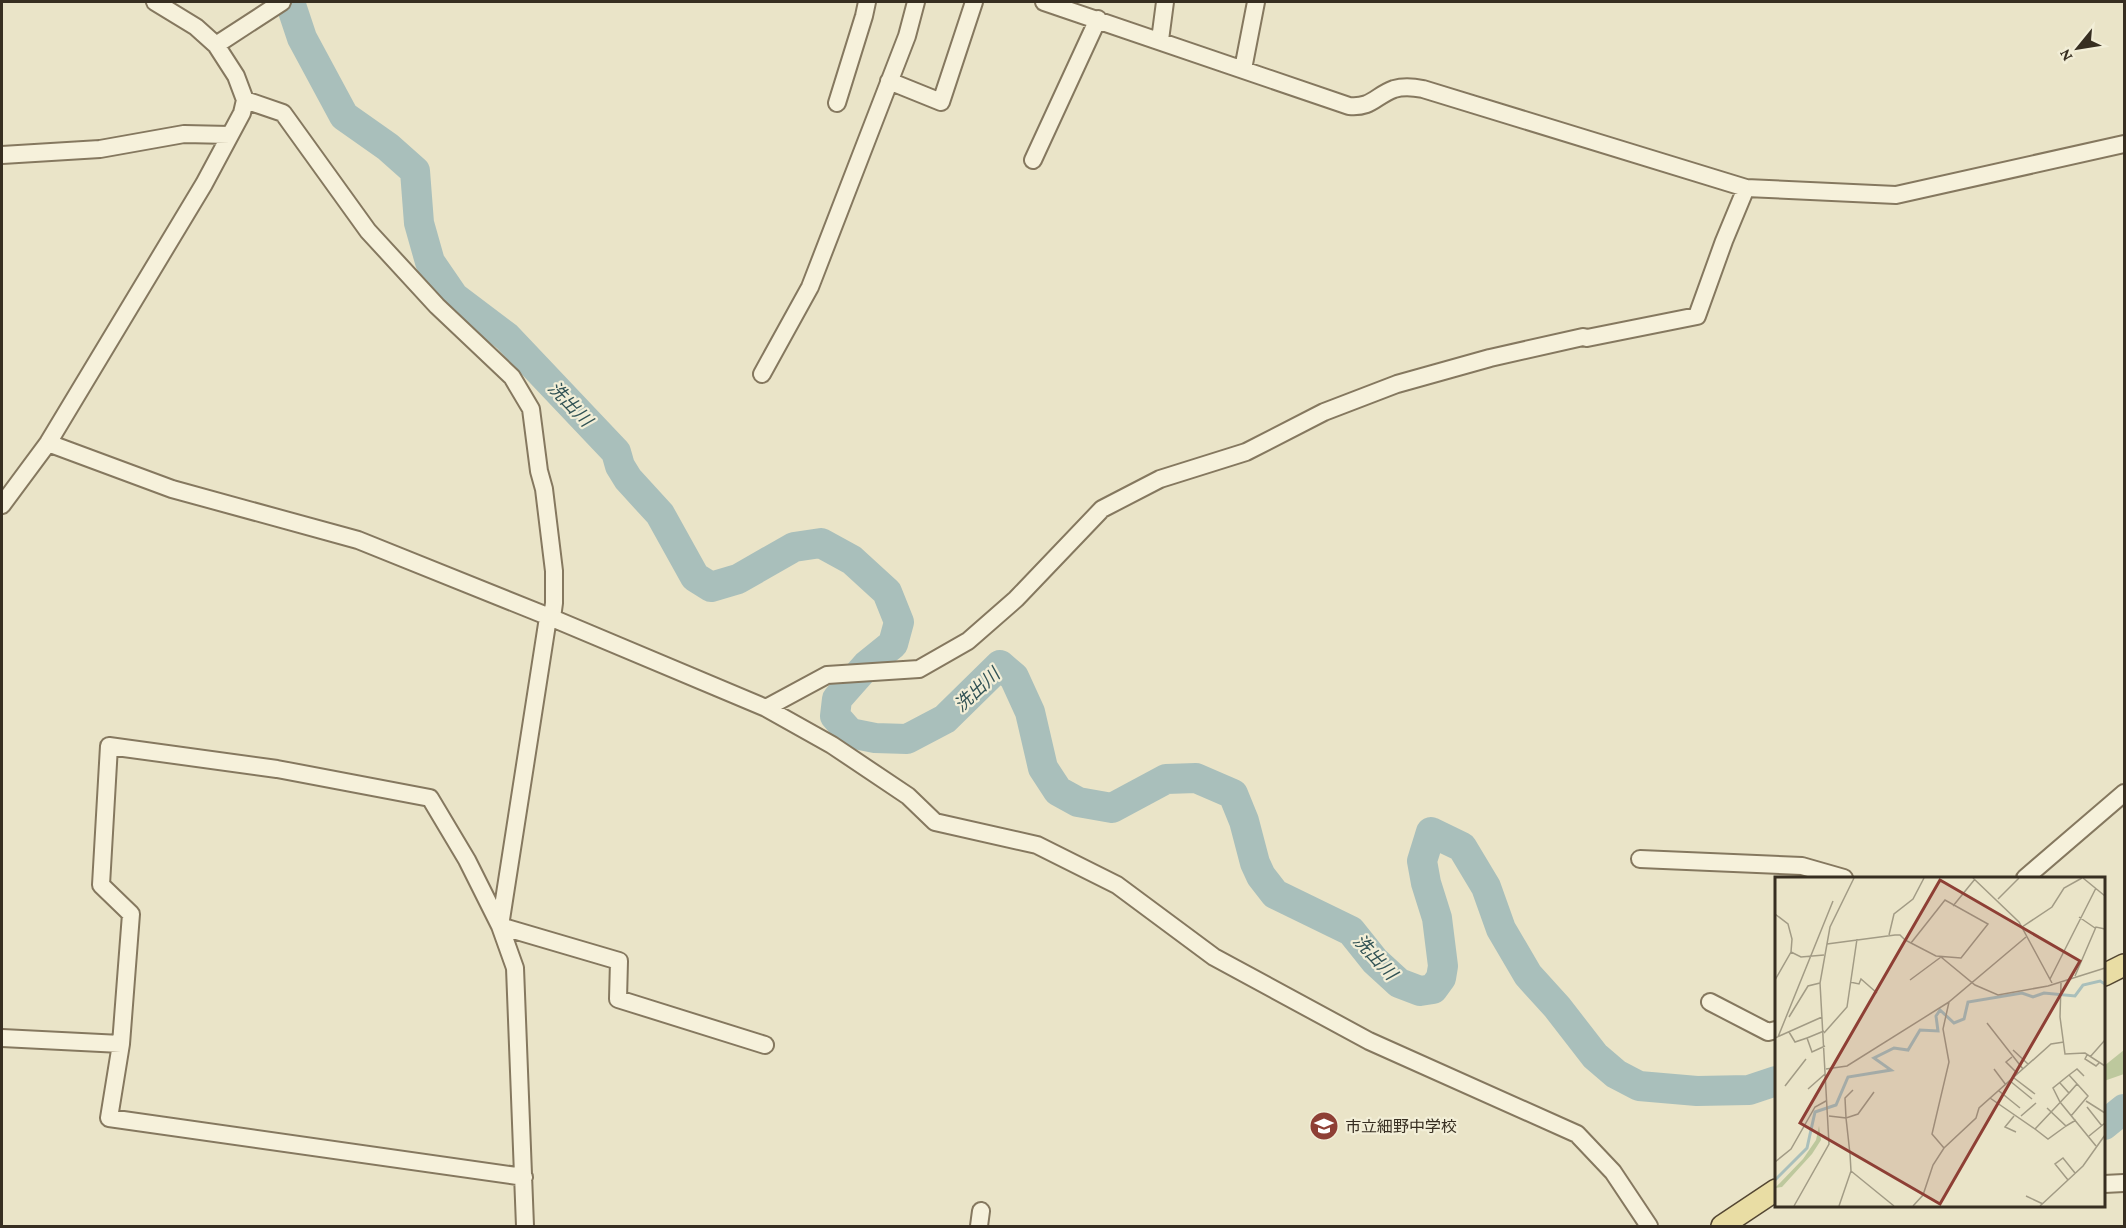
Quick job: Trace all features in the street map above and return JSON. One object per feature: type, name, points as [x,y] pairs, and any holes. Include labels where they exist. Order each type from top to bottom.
[{"type":"main road","points":[[2105,974],[2124,965]]},
{"type":"main road","points":[[1722,1227],[1775,1191]]},
{"type":"street","points":[[2,505],[48,443],[204,184],[242,113],[245,100],[236,76],[216,45],[196,27],[154,2]]},
{"type":"street","points":[[216,45],[282,2]]},
{"type":"street","points":[[837,103],[867,2]]},
{"type":"street","points":[[762,374],[810,287],[907,36],[916,2]]},
{"type":"street","points":[[889,81],[941,102],[974,2]]},
{"type":"street","points":[[1160,40],[1165,2]]},
{"type":"street","points":[[1243,69],[1256,2]]},
{"type":"street","points":[[1052,3],[1349,106],[1362,107],[1392,90],[1407,86],[1423,88],[1746,188],[1896,195],[2124,144]]},
{"type":"street","points":[[1033,160],[1098,19]]},
{"type":"street","points":[[245,100],[284,113],[368,231],[437,306],[512,377],[531,409],[554,571],[554,603],[552,618],[547,624],[500,926]]},
{"type":"street","points":[[2,155],[100,148],[184,134],[230,135]]},
{"type":"street","points":[[766,708],[826,675],[919,669],[968,641],[1016,599],[1102,509],[1160,479],[1246,452],[1324,412],[1397,384],[1490,357],[1697,316],[1746,188]]},
{"type":"street","points":[[48,443],[172,489],[358,540],[766,708],[832,746],[908,796],[935,822],[1037,845],[1117,885],[1214,957],[1369,1041],[1577,1134],[1613,1172],[1649,1227]]},
{"type":"street","points":[[524,1177],[109,1118],[121,1044],[131,914],[101,885],[109,746],[277,769],[430,798],[467,860],[500,926],[515,968],[524,1177],[525,1227]]},
{"type":"street","points":[[2027,877],[2124,794]]},
{"type":"street","points":[[1640,859],[1802,866],[1838,877]]},
{"type":"street","points":[[500,926],[620,961],[618,999],[765,1045]]},
{"type":"street","points":[[1710,1002],[1768,1032],[1775,1030]]},
{"type":"street","points":[[2,1038],[121,1044]]},
{"type":"street","points":[[2105,1184],[2124,1183]]},
{"type":"green space","points":[[2124,1050],[2124,1074],[2105,1081],[2105,1065]]},
{"type":"waterway","name":"洗出川","points":[[290,2],[302,38],[344,116],[388,147],[415,171],[419,223],[430,262],[454,297],[507,337],[616,452],[620,466],[628,479],[660,514],[695,577],[711,587],[738,579],[794,547],[821,543],[852,560],[887,592],[899,622],[893,644],[867,665],[837,699],[835,716],[850,733],[875,738],[907,739],[945,719],[1000,665],[1014,677],[1030,712],[1043,768],[1058,791],[1078,802],[1112,808],[1166,779],[1196,778],[1233,794],[1244,821],[1255,863],[1261,876],[1275,894],[1351,931],[1375,961],[1399,983],[1420,991],[1433,989],[1441,978],[1443,966],[1437,918],[1422,861],[1431,832],[1462,847],[1486,887],[1501,929],[1528,975],[1557,1007],[1595,1056],[1616,1074],[1639,1086],[1697,1091],[1749,1090],[1775,1081]]},
{"type":"waterway","name":"洗出川","points":[[2105,1124],[2124,1109]]},
{"type":"place","name":"市立細野中学校","points":[[1324,1126]]}]
